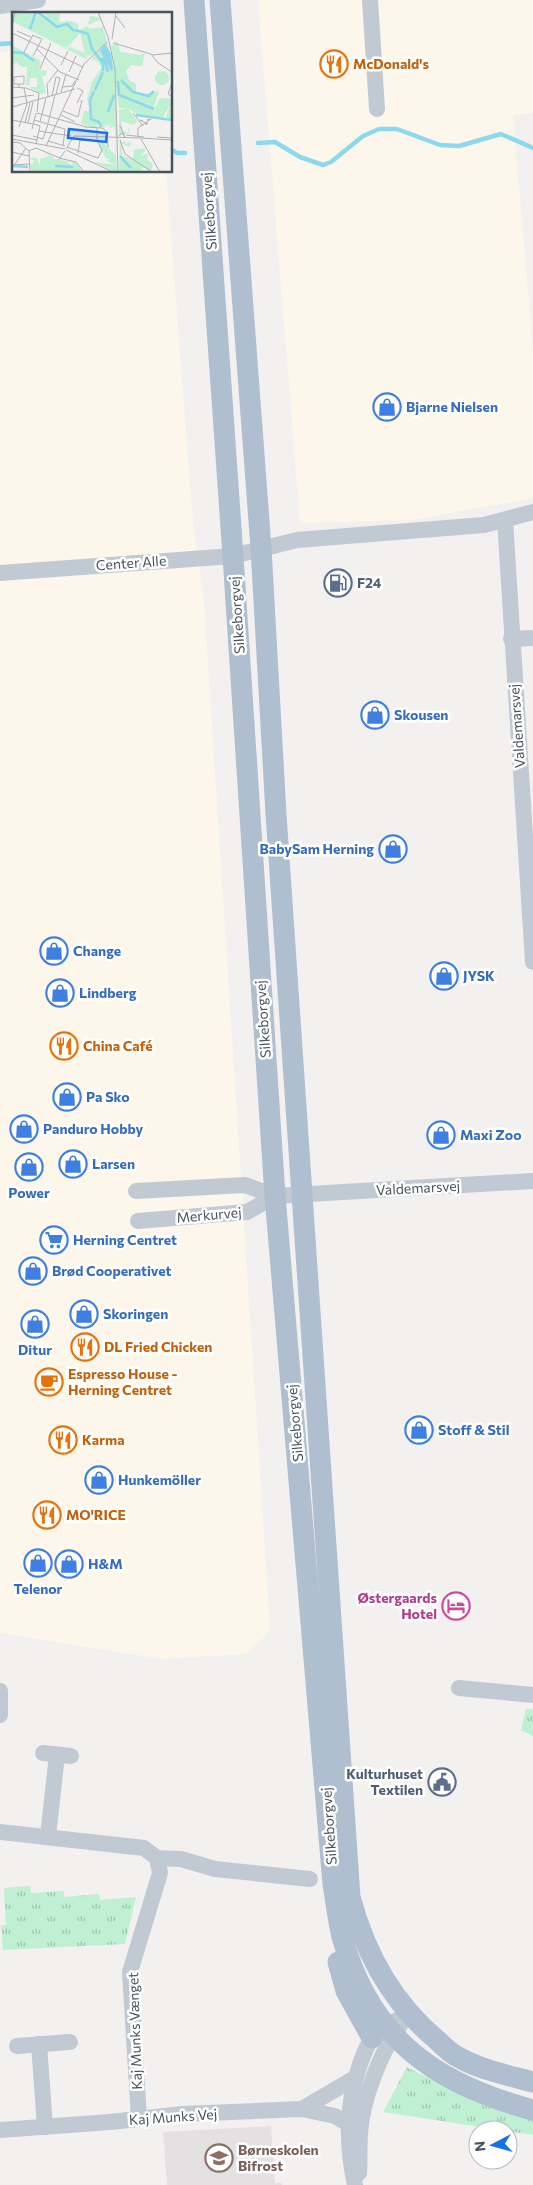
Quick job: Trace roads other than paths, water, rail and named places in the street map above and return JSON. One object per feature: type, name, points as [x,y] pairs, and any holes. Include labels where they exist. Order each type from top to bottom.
[{"type":"main road","name":"Silkeborgvej","points":[[194,0],[275,1196],[333,1884],[333,1929],[339,1966],[346,1990],[384,2033]]},
{"type":"main road","name":"Silkeborgvej","points":[[220,0],[261,548],[276,814],[350,1896],[359,1932],[379,1971],[408,2014],[428,2034],[456,2056],[487,2070],[533,2082]]},
{"type":"main road","points":[[384,2033],[446,2078],[506,2103],[533,2110]]},
{"type":"main road","points":[[506,2103],[533,2101]]},
{"type":"street","points":[[0,6],[38,0]]},
{"type":"street","points":[[370,0],[377,109]]},
{"type":"street","points":[[261,548],[297,540],[484,525],[533,512]]},
{"type":"street","name":"Valdemarsvej","points":[[506,520],[533,962]]},
{"type":"street","name":"Center Alle","points":[[0,573],[233,556],[261,548]]},
{"type":"street","points":[[512,639],[533,638]]},
{"type":"street","name":"Valdemarsvej","points":[[303,1194],[533,1181]]},
{"type":"street","name":"Merkurvej","points":[[136,1191],[245,1184],[275,1196]]},
{"type":"street","name":"Merkurvej","points":[[138,1221],[247,1212],[275,1196],[303,1194]]},
{"type":"street","points":[[459,1688],[533,1695]]},
{"type":"street","points":[[0,1691],[0,1715]]},
{"type":"street","points":[[48,1836],[57,1755]]},
{"type":"street","points":[[0,1832],[144,1848],[157,1858],[181,1859],[215,1870],[310,1879]]},
{"type":"street","name":"Kaj Munks Vænget","points":[[139,2119],[130,1972],[160,1873],[157,1858]]},
{"type":"street","points":[[356,2185],[348,2147],[348,2124],[355,2078],[384,2033],[408,2014]]},
{"type":"street","points":[[356,2185],[360,2161],[360,2133],[364,2107],[384,2033]]},
{"type":"street","points":[[17,2046],[70,2042]]},
{"type":"street","points":[[40,2044],[45,2127]]},
{"type":"street","name":"Kaj Munks Vej","points":[[302,2109],[355,2078]]},
{"type":"street","name":"Kaj Munks Vej","points":[[0,2130],[183,2114],[302,2109],[334,2116],[348,2124]]},
{"type":"waterway","points":[[0,44],[12,43]]},
{"type":"waterway","points":[[258,143],[275,142],[300,157],[323,165],[331,162],[363,136],[379,129],[397,129],[440,145],[459,146],[501,134],[533,148]]},
{"type":"waterway","points":[[172,150],[177,153],[185,153]]},
{"type":"place","name":"McDonald's","points":[[334,64]]},
{"type":"place","name":"Bjarne Nielsen","points":[[387,407]]},
{"type":"place","name":"F24","points":[[338,583]]},
{"type":"place","name":"Skousen","points":[[375,715]]},
{"type":"place","name":"BabySam Herning","points":[[393,849]]},
{"type":"place","name":"Change","points":[[54,951]]},
{"type":"place","name":"JYSK","points":[[444,976]]},
{"type":"place","name":"Lindberg","points":[[60,993]]},
{"type":"place","name":"China Café","points":[[64,1046]]},
{"type":"place","name":"Pa Sko","points":[[67,1097]]},
{"type":"place","name":"Panduro Hobby","points":[[24,1129]]},
{"type":"place","name":"Maxi Zoo","points":[[441,1135]]},
{"type":"place","name":"Larsen","points":[[73,1164]]},
{"type":"place","name":"Power","points":[[29,1167]]},
{"type":"place","name":"Herning Centret","points":[[54,1240]]},
{"type":"place","name":"Brød Cooperativet","points":[[33,1271]]},
{"type":"place","name":"Skoringen","points":[[84,1314]]},
{"type":"place","name":"Ditur","points":[[35,1324]]},
{"type":"place","name":"DL Fried Chicken","points":[[85,1347]]},
{"type":"place","name":"Espresso House - Herning Centret","points":[[49,1382]]},
{"type":"place","name":"Stoff & Stil","points":[[419,1430]]},
{"type":"place","name":"Karma","points":[[63,1440]]},
{"type":"place","name":"Hunkemöller","points":[[99,1480]]},
{"type":"place","name":"MO'RICE","points":[[47,1515]]},
{"type":"place","name":"Telenor","points":[[38,1563]]},
{"type":"place","name":"H&M","points":[[69,1564]]},
{"type":"place","name":"Østergaards Hotel","points":[[456,1606]]},
{"type":"place","name":"Kulturhuset Textilen","points":[[442,1782]]},
{"type":"place","name":"Børneskolen Bifrost","points":[[219,2158]]}]
